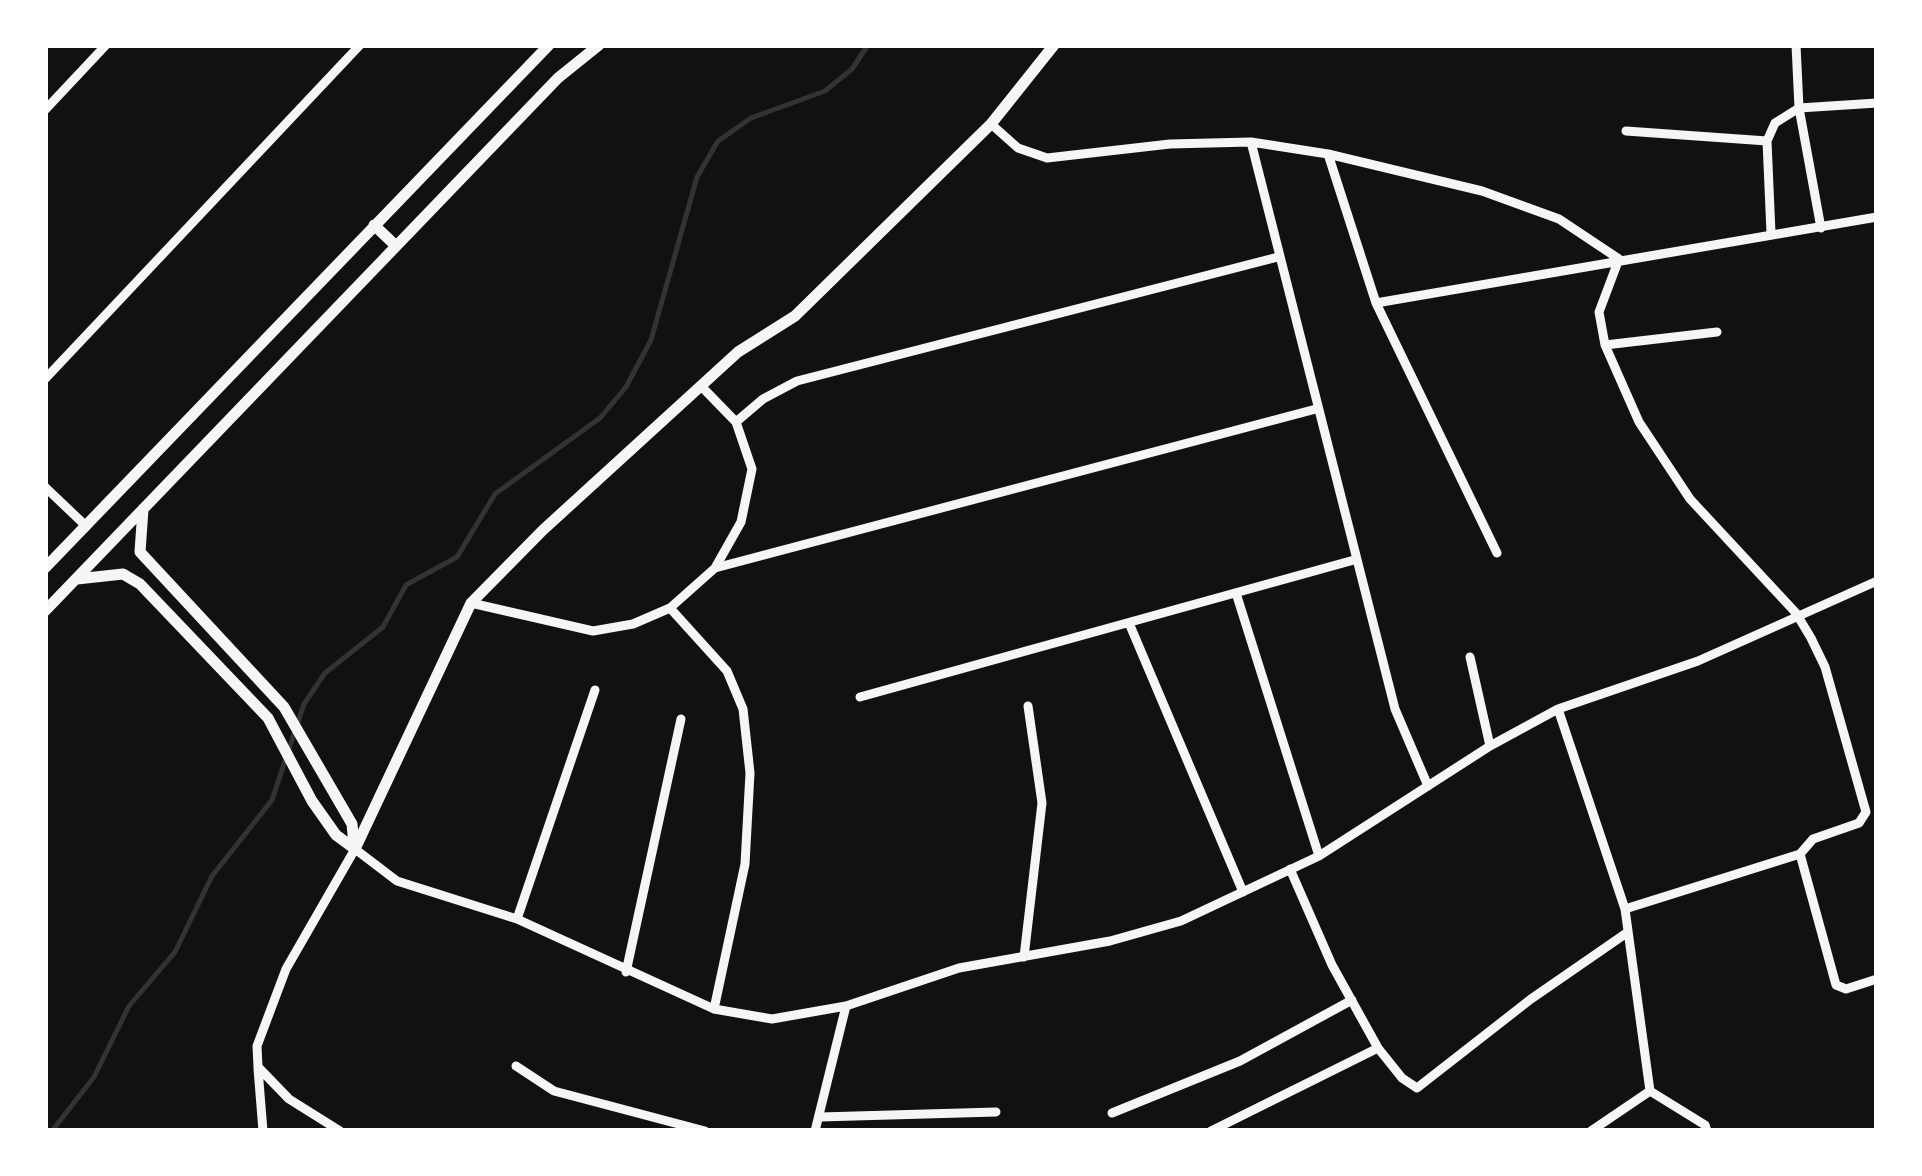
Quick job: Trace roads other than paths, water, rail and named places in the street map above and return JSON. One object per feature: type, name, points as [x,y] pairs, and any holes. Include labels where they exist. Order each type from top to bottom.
[{"type":"street","points":[[45,110],[106,45]]},
{"type":"street","points":[[45,379],[360,45]]},
{"type":"street","points":[[45,568],[548,45]]},
{"type":"street","points":[[45,611],[558,78],[599,45]]},
{"type":"street","points":[[263,1131],[258,1046],[286,968],[355,849],[471,603],[544,530],[738,352],[796,316],[991,124],[1054,45]]},
{"type":"street","points":[[1796,45],[1800,108],[1821,228]]},
{"type":"street","points":[[1772,233],[1767,140],[1775,122],[1800,108],[1877,103]]},
{"type":"street","points":[[991,124],[1018,148],[1047,158],[1170,144],[1251,142],[1328,154],[1482,191],[1559,219],[1619,259]]},
{"type":"street","points":[[1626,131],[1767,140]]},
{"type":"street","points":[[1251,142],[1354,560],[1395,709],[1428,786]]},
{"type":"street","points":[[1328,154],[1376,303],[1496,553]]},
{"type":"street","points":[[1376,303],[1877,216]]},
{"type":"street","points":[[374,224],[396,246]]},
{"type":"street","points":[[736,422],[763,399],[797,381],[1278,257]]},
{"type":"street","points":[[1619,259],[1599,312],[1605,344],[1639,422],[1690,499],[1796,614],[1825,667],[1866,804],[1859,823],[1813,839],[1800,854],[1625,908]]},
{"type":"street","points":[[1605,344],[1716,332]]},
{"type":"street","points":[[471,603],[593,631],[633,624],[670,608],[715,568],[740,522],[752,469],[736,422],[701,386]]},
{"type":"street","points":[[715,568],[1316,409]]},
{"type":"street","points":[[45,487],[86,526]]},
{"type":"street","points":[[143,509],[140,552],[284,707],[329,791],[352,824],[355,849]]},
{"type":"street","points":[[860,697],[1354,560]]},
{"type":"street","points":[[74,580],[123,574],[140,584],[268,718],[312,801],[336,835],[397,882],[517,919],[714,1009],[772,1019],[846,1006],[959,968],[1181,922],[1319,856],[1490,746],[1558,709],[1698,661],[1877,581]]},
{"type":"street","points":[[1236,593],[1319,856]]},
{"type":"street","points":[[670,608],[727,670],[742,709],[750,773],[745,864],[714,1009]]},
{"type":"street","points":[[1128,623],[1243,892]]},
{"type":"street","points":[[1470,657],[1490,746]]},
{"type":"street","points":[[517,919],[595,690]]},
{"type":"street","points":[[1024,957],[1042,803],[1028,706]]},
{"type":"street","points":[[1558,709],[1625,908],[1650,1090]]},
{"type":"street","points":[[626,972],[681,720]]},
{"type":"street","points":[[1800,854],[1836,985],[1846,988],[1877,978]]},
{"type":"street","points":[[1290,869],[1378,1048],[1402,1078],[1417,1088],[1531,999],[1628,932]]},
{"type":"street","points":[[1112,1113],[1240,1061],[1352,1000]]},
{"type":"street","points":[[816,1131],[846,1006]]},
{"type":"street","points":[[1211,1131],[1378,1048]]},
{"type":"street","points":[[258,1066],[289,1099],[340,1131]]},
{"type":"street","points":[[516,1066],[554,1091],[705,1131]]},
{"type":"street","points":[[1591,1131],[1650,1090]]},
{"type":"street","points":[[1650,1090],[1706,1125],[1708,1131]]},
{"type":"street","points":[[820,1116],[996,1112]]},
{"type":"waterway","points":[[52,1131],[94,1077],[129,1006],[175,952],[212,876],[272,800],[304,704],[325,673],[383,627],[406,585],[457,557],[495,494],[600,418],[626,387],[651,340],[697,177],[718,141],[751,118],[825,91],[852,69],[868,45]]}]
